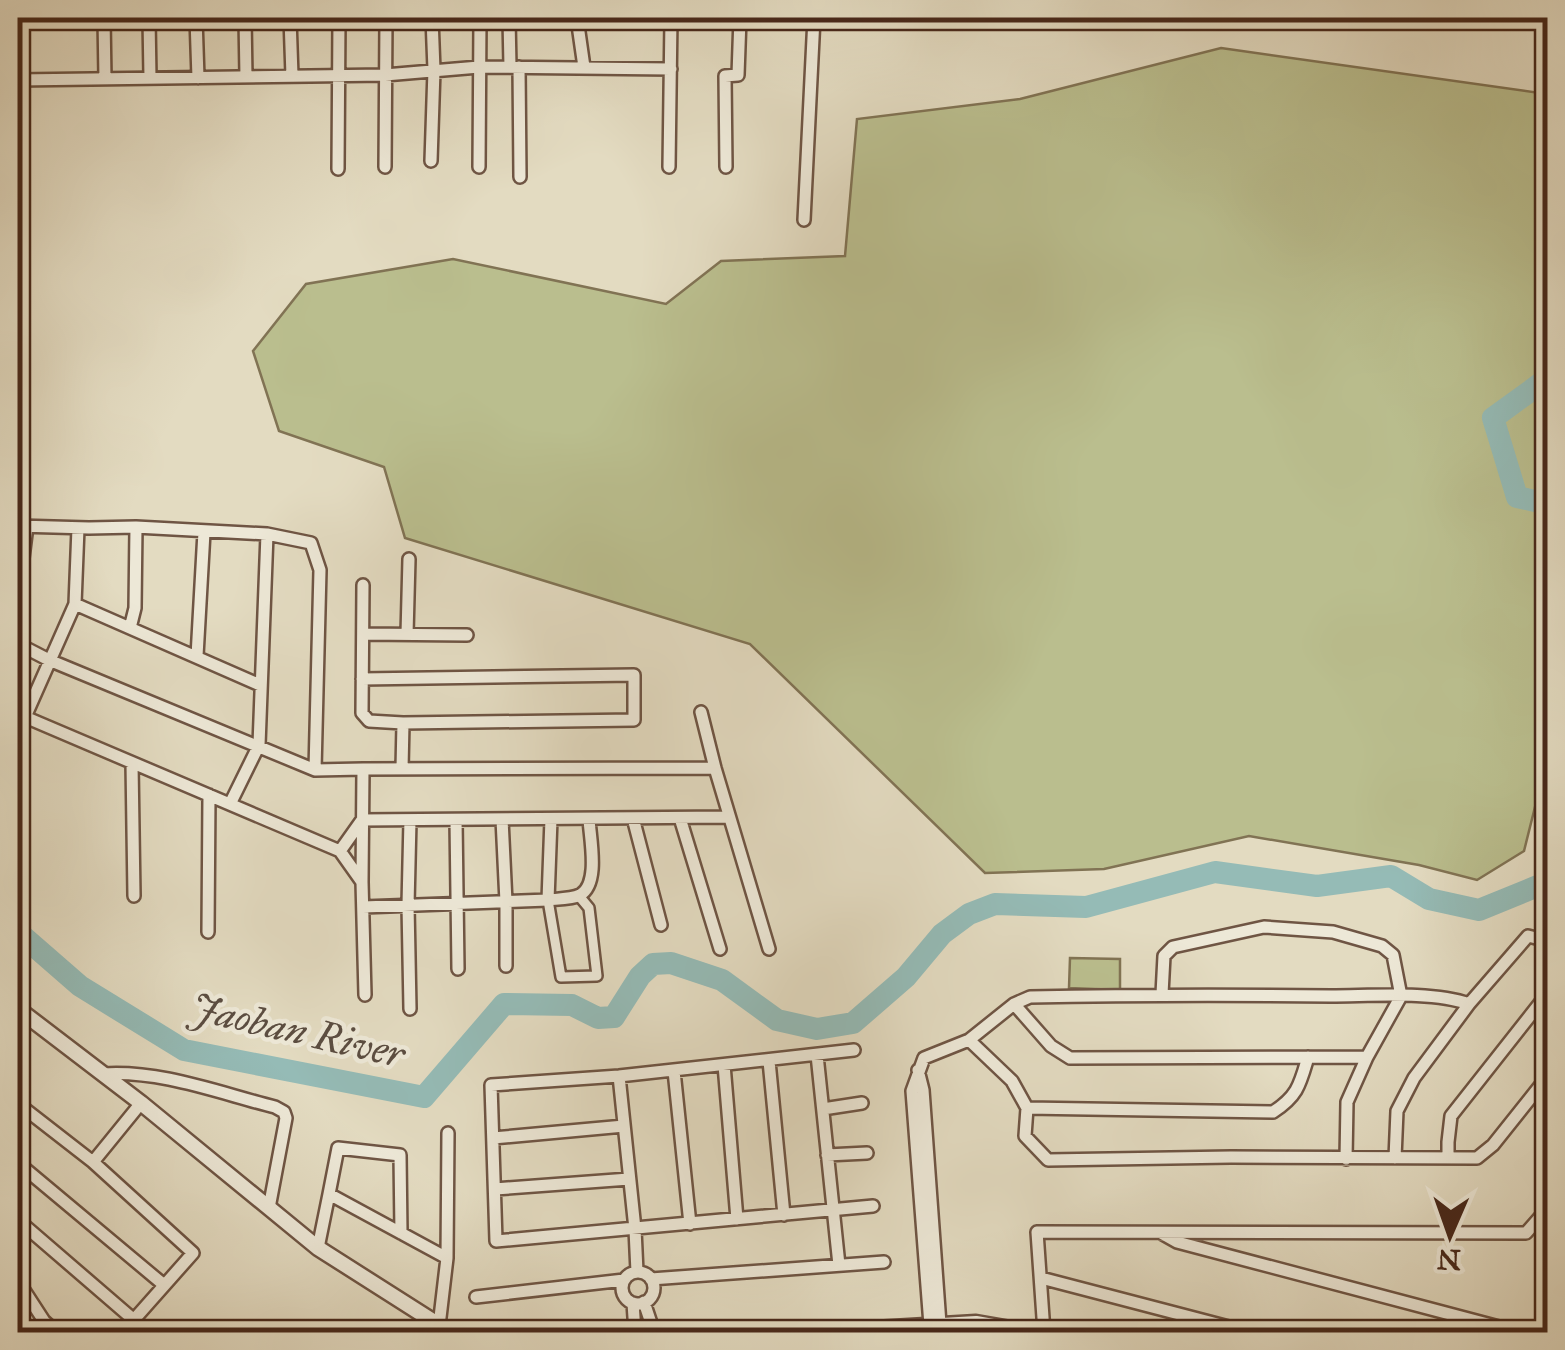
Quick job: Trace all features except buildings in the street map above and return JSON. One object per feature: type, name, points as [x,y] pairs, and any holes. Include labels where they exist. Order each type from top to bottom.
[{"type":"street","points":[[18,18],[18,27]]},
{"type":"street","points":[[104,18],[105,79]]},
{"type":"street","points":[[149,18],[150,78]]},
{"type":"street","points":[[196,18],[198,78]]},
{"type":"street","points":[[244,18],[246,77]]},
{"type":"street","points":[[290,18],[292,76]]},
{"type":"street","points":[[338,18],[338,169]]},
{"type":"street","points":[[385,167],[386,18]]},
{"type":"street","points":[[431,161],[432,18]]},
{"type":"street","points":[[479,167],[480,18]]},
{"type":"street","points":[[509,18],[520,178]]},
{"type":"street","points":[[726,167],[724,76],[738,75],[740,18]]},
{"type":"street","points":[[804,220],[814,18]]},
{"type":"street","points":[[584,67],[578,19],[671,20],[669,167]]},
{"type":"street","points":[[18,80],[385,75],[480,67],[671,69]]},
{"type":"street","points":[[18,575],[23,558],[22,526],[267,534],[311,543],[320,570],[314,770]]},
{"type":"street","points":[[130,628],[135,608],[136,527]]},
{"type":"street","points":[[78,528],[74,604],[21,716],[340,851],[362,882]]},
{"type":"street","points":[[198,656],[204,532]]},
{"type":"street","points":[[230,804],[259,746],[267,534]]},
{"type":"street","points":[[407,634],[409,559]]},
{"type":"street","points":[[362,679],[634,675],[634,720],[370,720],[362,713],[362,679],[363,634],[363,585]]},
{"type":"street","points":[[74,604],[260,685]]},
{"type":"street","points":[[363,634],[466,635]]},
{"type":"street","points":[[18,644],[314,770],[715,768]]},
{"type":"street","points":[[700,712],[769,950]]},
{"type":"street","points":[[402,769],[403,723]]},
{"type":"street","points":[[132,763],[134,896]]},
{"type":"street","points":[[363,769],[365,995]]},
{"type":"street","points":[[208,932],[209,796]]},
{"type":"street","points":[[362,820],[729,817]]},
{"type":"street","points":[[633,818],[660,925]]},
{"type":"street","points":[[680,818],[720,949]]},
{"type":"street","points":[[502,819],[506,966]]},
{"type":"street","points":[[551,819],[548,900],[561,977],[597,976],[589,908],[578,896]]},
{"type":"street","points":[[362,907],[578,896],[588,887],[592,874],[588,819]]},
{"type":"street","points":[[340,851],[362,820]]},
{"type":"street","points":[[410,820],[410,1009]]},
{"type":"street","points":[[456,820],[458,969]]},
{"type":"street","points":[[1162,994],[1164,956],[1173,947],[1264,927],[1333,932],[1382,946],[1393,955],[1401,996],[1347,1102],[1346,1159]]},
{"type":"street","points":[[1395,1158],[1398,1111],[1414,1078],[1469,1004],[1528,936],[1548,942]]},
{"type":"street","points":[[1448,1158],[1452,1116],[1548,993]]},
{"type":"street","points":[[940,1327],[912,1090],[924,1058],[969,1040],[1030,996],[1401,996],[1454,998],[1469,1004]]},
{"type":"street","points":[[1014,1004],[1052,1046],[1070,1058],[1367,1057]]},
{"type":"street","points":[[18,1009],[140,1102],[318,1248],[444,1329],[448,1133]]},
{"type":"street","points":[[969,1040],[1012,1081],[1028,1108],[1025,1136],[1048,1160],[1476,1158],[1493,1145],[1548,1076]]},
{"type":"street","points":[[854,1050],[491,1086],[496,1240],[873,1206]]},
{"type":"street","points":[[817,1056],[839,1265]]},
{"type":"street","points":[[1028,1108],[1272,1112],[1288,1102],[1299,1087],[1308,1057]]},
{"type":"street","points":[[769,1061],[784,1215]]},
{"type":"street","points":[[724,1065],[738,1219]]},
{"type":"street","points":[[674,1070],[690,1224]]},
{"type":"street","points":[[102,1074],[128,1072],[163,1078],[284,1112],[269,1208]]},
{"type":"street","points":[[619,1076],[637,1272]]},
{"type":"street","points":[[92,1162],[140,1102]]},
{"type":"street","points":[[822,1109],[862,1104]]},
{"type":"street","points":[[18,1106],[92,1162],[193,1252],[123,1332]]},
{"type":"street","points":[[493,1138],[624,1126]]},
{"type":"street","points":[[318,1248],[338,1148],[400,1154],[401,1233]]},
{"type":"street","points":[[828,1156],[867,1152]]},
{"type":"street","points":[[18,1163],[164,1285]]},
{"type":"street","points":[[494,1188],[629,1178]]},
{"type":"street","points":[[329,1194],[448,1258]]},
{"type":"street","points":[[1044,1332],[1037,1232],[1526,1232],[1548,1208]]},
{"type":"street","points":[[18,1220],[134,1320]]},
{"type":"street","points":[[1158,1232],[1177,1242],[1518,1332]]},
{"type":"street","points":[[651,1279],[884,1262]]},
{"type":"street","points":[[639,1302],[654,1289],[651,1279],[642,1272],[624,1280],[624,1296],[639,1302],[654,1332]]},
{"type":"street","points":[[1041,1278],[1248,1332]]},
{"type":"street","points":[[476,1298],[624,1280]]},
{"type":"street","points":[[18,1281],[44,1321],[56,1332]]},
{"type":"street","points":[[635,1332],[639,1302]]},
{"type":"street","points":[[825,1332],[976,1324],[1027,1332]]},
{"type":"green space","points":[[1221,48],[1547,94],[1547,806],[1537,799],[1524,851],[1477,880],[1419,865],[1249,836],[1104,869],[985,873],[750,644],[405,538],[384,467],[279,431],[253,351],[306,284],[453,259],[666,304],[721,261],[845,256],[857,119],[1020,99]]},
{"type":"green space","points":[[1070,958],[1120,959],[1120,990],[1069,988]]},
{"type":"waterway","name":"Jaoban River","points":[[1548,378],[1493,418],[1517,497],[1548,504]]},
{"type":"waterway","name":"Jaoban River","points":[[18,932],[80,986],[184,1050],[424,1097],[504,1004],[572,1005],[598,1018],[614,1017],[640,976],[653,964],[671,963],[722,980],[777,1020],[817,1029],[853,1023],[906,977],[942,934],[969,914],[995,904],[1086,907],[1215,872],[1317,886],[1391,876],[1429,899],[1479,910],[1545,883],[1548,788]]}]
